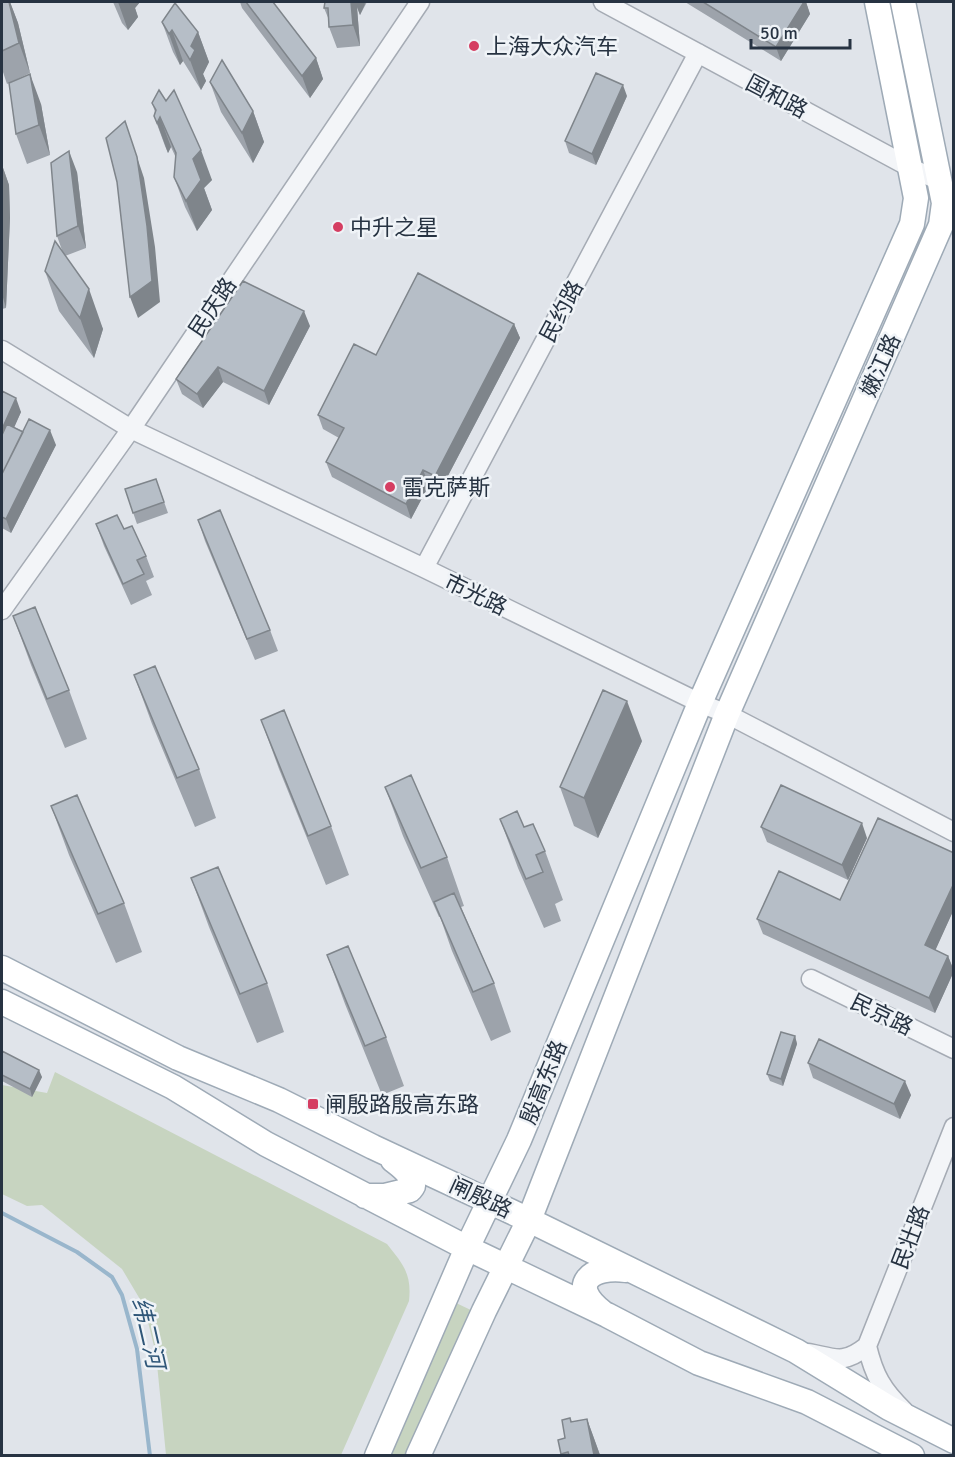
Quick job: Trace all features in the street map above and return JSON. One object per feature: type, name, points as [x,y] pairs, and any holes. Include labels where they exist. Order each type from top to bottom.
[{"type":"main road","name":"嫩江路","points":[[700,703],[912,224],[916,198],[877,2]]},
{"type":"main road","name":"嫩江路","points":[[727,714],[941,225],[947,185],[903,2]]},
{"type":"main road","name":"殷高东路","points":[[376,1455],[467,1248],[519,1140],[700,703]]},
{"type":"main road","name":"殷高东路","points":[[418,1455],[484,1311],[529,1220],[727,714]]},
{"type":"main road","name":"闸殷路","points":[[2,968],[178,1058],[279,1100],[796,1351],[884,1405],[954,1441]]},
{"type":"main road","points":[[2,1002],[172,1087],[266,1144],[467,1248],[607,1315],[699,1363],[807,1402],[912,1455]]},
{"type":"main road","points":[[365,1196],[397,1194],[410,1190],[413,1186],[403,1168],[373,1147]]},
{"type":"main road","points":[[607,1315],[590,1302],[585,1286],[588,1278],[604,1269],[629,1270]]},
{"type":"street","name":"民庆路","points":[[2,610],[8,586],[130,429],[420,2]]},
{"type":"street","name":"国和路","points":[[603,2],[911,168],[947,185]]},
{"type":"street","name":"民约路","points":[[424,568],[698,53]]},
{"type":"street","name":"市光路","points":[[2,350],[130,429],[727,714],[954,832]]},
{"type":"street","name":"民京路","points":[[811,979],[954,1049]]},
{"type":"street","name":"民壮路","points":[[867,1346],[954,1127]]},
{"type":"street","points":[[796,1351],[839,1360],[857,1354],[867,1346],[872,1366],[880,1383],[893,1400],[916,1422]]},
{"type":"green space","points":[[55,1072],[387,1244],[398,1258],[408,1276],[409,1301],[341,1455],[166,1455],[156,1354],[144,1306],[122,1269],[42,1205],[27,1206],[2,1194],[2,1085],[47,1093]]},
{"type":"green space","points":[[454,1302],[475,1312],[408,1455],[389,1456]]},
{"type":"building","points":[[2,2],[9,2],[19,43],[2,51]]},
{"type":"building","points":[[246,2],[273,2],[316,58],[302,76]]},
{"type":"building","points":[[325,2],[351,2],[353,25],[329,27],[328,8],[324,8]]},
{"type":"building","points":[[703,2],[804,2],[776,47]]},
{"type":"building","points":[[175,3],[198,32],[191,46],[195,50],[190,60],[172,30],[169,34],[162,22]]},
{"type":"building","points":[[222,60],[253,111],[242,133],[210,82]]},
{"type":"building","points":[[596,73],[623,85],[592,154],[565,141]]},
{"type":"building","points":[[30,74],[39,125],[16,134],[9,83]]},
{"type":"building","points":[[159,90],[166,101],[174,90],[201,150],[193,159],[201,180],[186,201],[174,177],[176,153],[160,117],[157,123],[154,116],[156,110],[152,103]]},
{"type":"building","points":[[125,121],[137,157],[152,281],[130,297],[117,182],[106,138]]},
{"type":"building","points":[[69,151],[78,226],[57,236],[51,163]]},
{"type":"building","points":[[55,241],[89,289],[80,318],[45,271]]},
{"type":"building","points":[[418,273],[514,324],[435,476],[423,470],[406,504],[326,462],[344,428],[318,415],[354,344],[376,355]]},
{"type":"building","points":[[243,281],[304,311],[264,391],[218,367],[197,394],[176,379]]},
{"type":"building","points":[[2,391],[16,398],[2,429]]},
{"type":"building","points":[[29,419],[50,430],[6,519],[2,517],[2,474]]},
{"type":"building","points":[[7,424],[23,432],[2,474],[2,435]]},
{"type":"building","points":[[156,479],[164,502],[133,513],[125,489]]},
{"type":"building","points":[[220,510],[270,630],[247,639],[198,520]]},
{"type":"building","points":[[117,515],[124,529],[132,526],[146,556],[137,560],[144,574],[123,584],[96,524]]},
{"type":"building","points":[[35,607],[69,690],[47,699],[13,616]]},
{"type":"building","points":[[155,666],[199,769],[177,778],[134,675]]},
{"type":"building","points":[[603,690],[627,701],[584,798],[560,787]]},
{"type":"building","points":[[284,710],[331,826],[308,836],[261,720]]},
{"type":"building","points":[[411,775],[447,857],[421,868],[385,787]]},
{"type":"building","points":[[781,785],[862,823],[842,865],[761,827]]},
{"type":"building","points":[[77,795],[124,903],[98,914],[51,806]]},
{"type":"building","points":[[517,811],[524,827],[533,824],[545,851],[536,855],[543,872],[526,879],[500,819]]},
{"type":"building","points":[[878,818],[954,853],[954,883],[925,945],[948,956],[929,998],[757,919],[779,871],[840,900]]},
{"type":"building","points":[[218,867],[267,983],[240,994],[191,878]]},
{"type":"building","points":[[454,893],[494,983],[473,992],[434,902]]},
{"type":"building","points":[[348,946],[386,1037],[365,1046],[327,955]]},
{"type":"building","points":[[781,1032],[795,1036],[781,1079],[767,1074]]},
{"type":"building","points":[[819,1039],[905,1081],[894,1104],[808,1063]]},
{"type":"building","points":[[2,1051],[39,1070],[30,1089],[2,1075]]},
{"type":"building","points":[[570,1418],[571,1422],[587,1419],[594,1455],[569,1455],[568,1452],[561,1454],[558,1440],[565,1438],[562,1420]]},
{"type":"waterway","name":"纬二河","points":[[2,1213],[77,1252],[112,1277],[122,1295],[137,1349],[150,1456]]},
{"type":"place","name":"上海大众汽车","points":[[474,46]]},
{"type":"place","name":"中升之星","points":[[338,227]]},
{"type":"place","name":"雷克萨斯","points":[[390,487]]},
{"type":"place","name":"闸殷路殷高东路","points":[[313,1104]]}]
